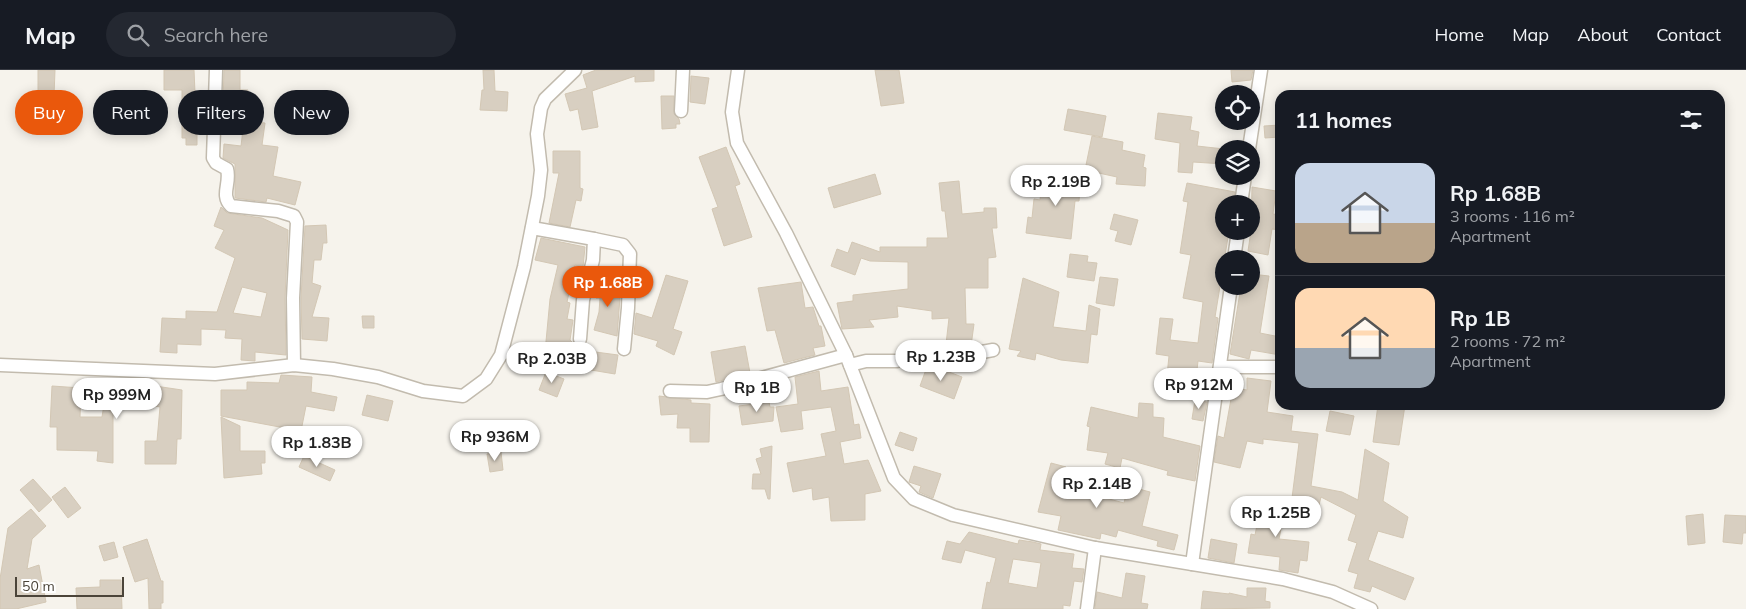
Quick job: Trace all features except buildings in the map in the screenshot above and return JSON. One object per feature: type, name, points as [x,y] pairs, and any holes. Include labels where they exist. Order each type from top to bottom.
[{"type":"street","points":[[216,70],[213,158],[216,163],[227,169],[229,176],[225,196],[226,201],[231,206],[289,214],[297,222],[293,298],[294,365]]},
{"type":"street","points":[[0,365],[215,374],[294,365],[333,369],[378,378],[423,391],[463,396],[486,379],[501,355],[532,228],[541,170],[537,134],[540,108],[545,99],[575,70]]},
{"type":"street","points":[[681,111],[683,70]]},
{"type":"street","points":[[738,70],[732,112],[737,143],[786,233],[848,360],[894,478],[914,499],[953,515],[1095,548],[1305,584],[1333,592],[1371,609]]},
{"type":"street","points":[[1250,140],[1261,70]]},
{"type":"street","points":[[532,228],[594,238],[623,245],[630,254],[624,350]]},
{"type":"street","points":[[580,339],[583,300],[593,260],[594,238]]},
{"type":"street","points":[[1192,564],[1222,367],[1230,295]]},
{"type":"street","points":[[670,391],[707,392],[848,360],[897,361],[924,355],[960,356],[993,350]]},
{"type":"street","points":[[1222,367],[1275,367]]},
{"type":"street","points":[[1087,609],[1095,548]]}]
